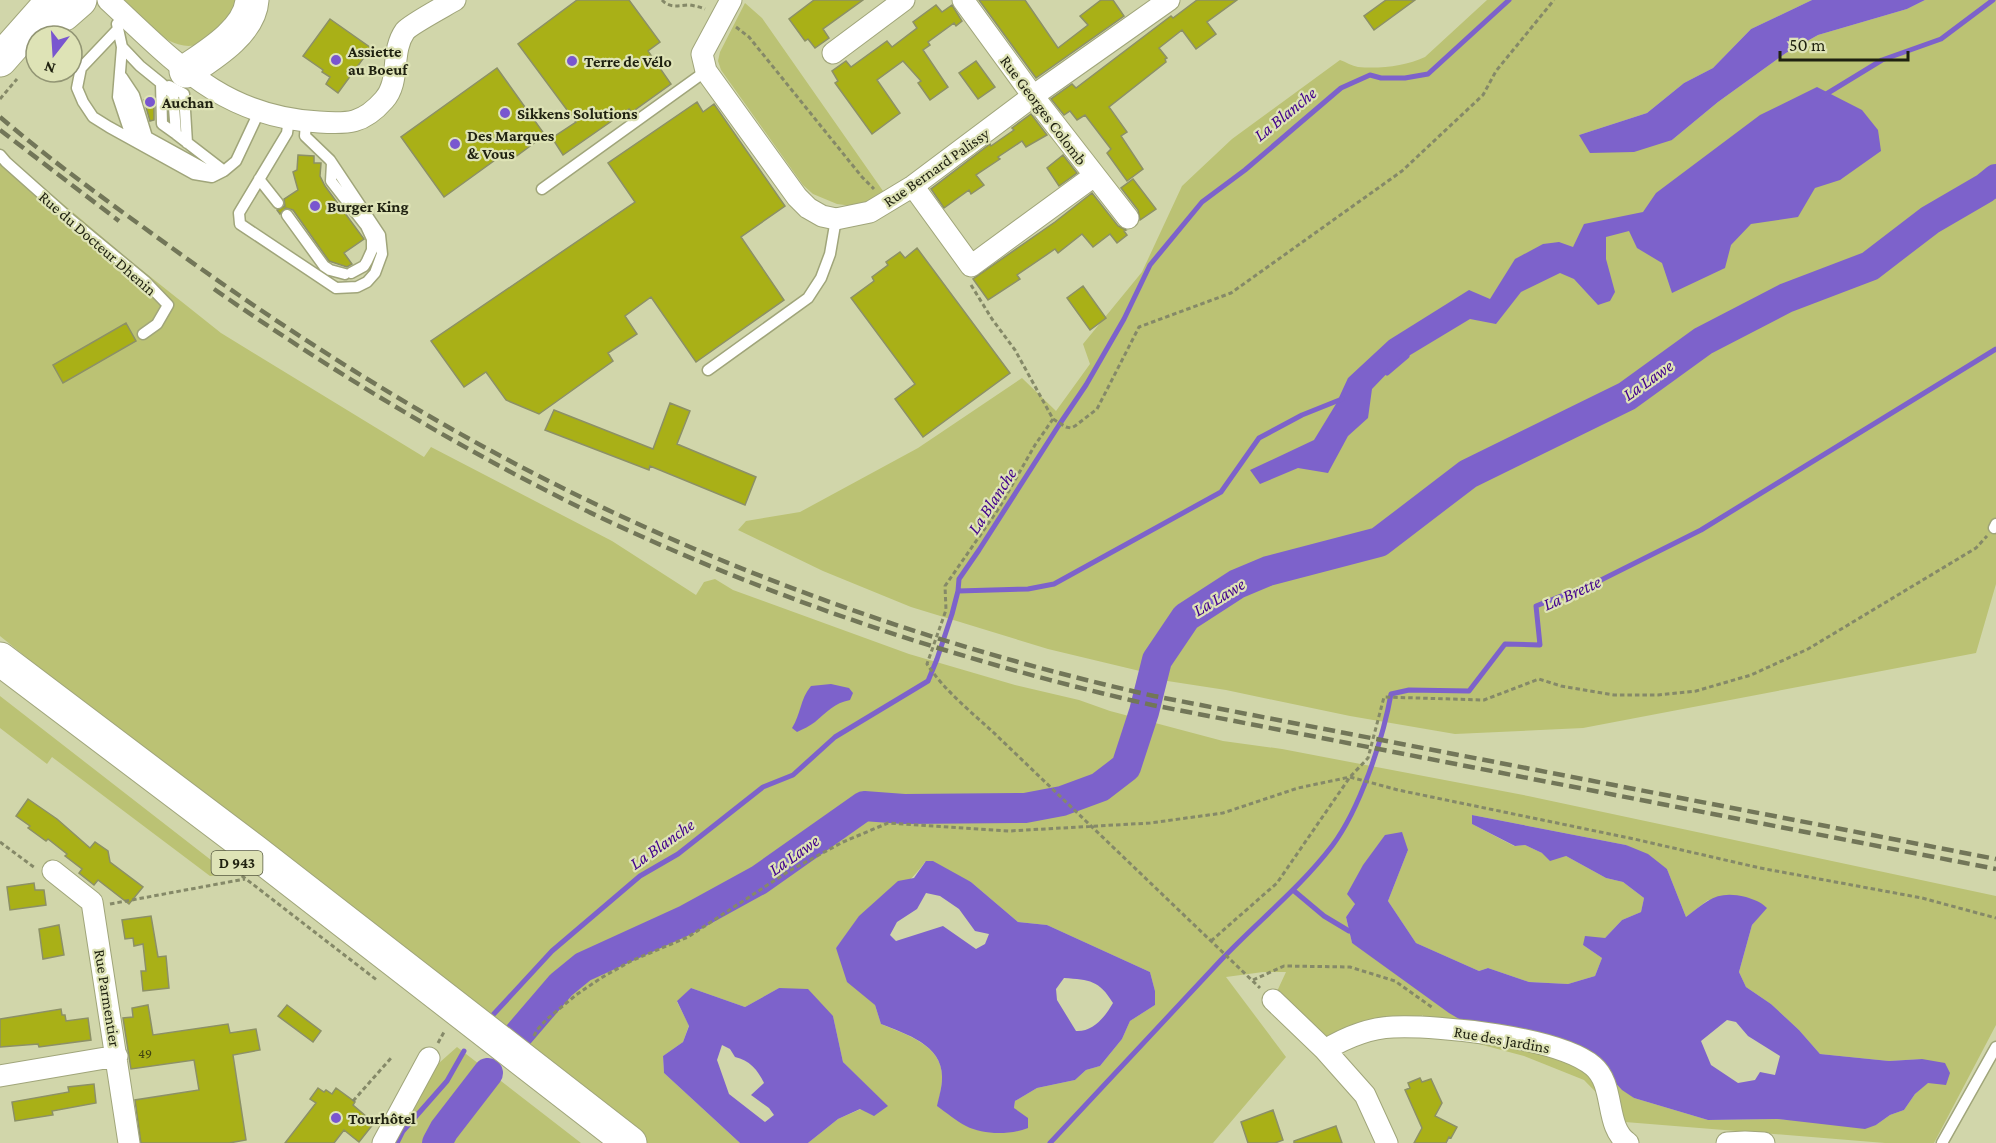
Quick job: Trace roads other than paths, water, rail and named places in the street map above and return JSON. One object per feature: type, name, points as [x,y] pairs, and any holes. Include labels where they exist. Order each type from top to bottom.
[{"type":"main road","points":[[173,77],[240,29],[248,17],[252,0]]},
{"type":"main road","points":[[0,84],[24,53]]},
{"type":"main road","name":"D 943","points":[[0,659],[525,1060],[630,1143]]},
{"type":"main road","name":"D 943","points":[[0,677],[356,956],[604,1143]]},
{"type":"street","points":[[110,3],[167,56],[173,77],[211,90],[259,112],[297,120],[348,124],[373,112],[386,98],[395,75],[397,50],[405,30],[455,0]]},
{"type":"street","points":[[833,53],[904,0]]},
{"type":"street","name":"Rue Georges Colomb","points":[[963,0],[1033,96],[1128,218]]},
{"type":"street","name":"Rue Bernard Palissy","points":[[836,219],[870,212],[905,191],[1033,96],[1169,0]]},
{"type":"street","points":[[726,9],[702,54],[706,71],[796,196],[808,208],[822,216],[836,219]]},
{"type":"street","points":[[905,191],[971,266],[1094,176]]},
{"type":"street","name":"Rue Parmentier","points":[[53,871],[92,902],[129,1143]]},
{"type":"street","points":[[1273,1000],[1325,1050],[1365,1095],[1387,1143]]},
{"type":"street","name":"Rue des Jardins","points":[[1325,1050],[1349,1036],[1392,1027],[1456,1030],[1534,1042],[1570,1052],[1594,1067],[1606,1084],[1612,1117],[1622,1140],[1628,1143]]},
{"type":"street","points":[[0,1076],[117,1056]]},
{"type":"street","points":[[383,1143],[429,1058]]},
{"type":"street","points":[[1727,1143],[1764,1143]]},
{"type":"lane","points":[[110,3],[122,46],[121,72],[134,95],[147,137],[220,173]]},
{"type":"lane","points":[[118,29],[81,68],[77,88],[93,117],[109,127],[194,174],[212,177],[236,161],[259,112]]},
{"type":"lane","points":[[122,46],[140,66],[173,77],[184,94],[187,143]]},
{"type":"lane","points":[[542,189],[706,71]]},
{"type":"lane","points":[[173,77],[162,124],[220,173]]},
{"type":"lane","points":[[297,120],[305,136],[332,163],[380,234],[381,263],[367,282],[357,287],[336,288],[240,224],[239,213],[297,120]]},
{"type":"lane","name":"Rue du Docteur Dhenin","points":[[0,154],[70,219],[145,281],[168,305],[157,324],[142,334]]},
{"type":"lane","points":[[287,215],[324,266],[330,270],[348,273],[364,266],[372,250],[372,239],[366,226],[331,181],[332,163]]},
{"type":"lane","points":[[259,179],[278,203]]},
{"type":"lane","points":[[708,370],[808,298],[821,278],[830,254],[836,219]]},
{"type":"lane","points":[[1942,1143],[1996,1047]]},
{"type":"waterway","name":"La Blanche","points":[[491,1017],[552,951],[640,876],[678,854],[763,787],[793,775],[835,737],[928,681],[952,614],[959,579],[1086,385],[1124,319],[1150,265],[1202,202],[1245,170],[1341,88],[1370,75],[1381,78],[1405,78],[1428,74],[1509,0]]},
{"type":"waterway","points":[[1823,96],[1882,60],[1941,39],[1993,0]]},
{"type":"waterway","name":"La Lawe","points":[[519,1034],[561,985],[583,967],[686,920],[759,880],[864,806],[904,809],[1025,808],[1062,801],[1100,787],[1126,767],[1144,712],[1157,660],[1186,617],[1237,584],[1268,571],[1379,542],[1468,474],[1627,396],[1703,341],[1786,298],[1870,266],[1930,220],[1985,188],[1996,179]]},
{"type":"waterway","name":"La Brette","points":[[1050,1143],[1221,960],[1292,891],[1332,846],[1361,794],[1376,752],[1391,694],[1409,690],[1469,691],[1505,644],[1540,645],[1536,606],[1599,581],[1701,530],[1996,349]]},
{"type":"waterway","points":[[1387,373],[1407,356]]},
{"type":"waterway","points":[[958,591],[1028,589],[1054,584],[1221,492],[1259,438],[1302,415],[1342,399]]},
{"type":"waterway","points":[[1293,890],[1324,916],[1349,931]]},
{"type":"waterway","name":"La Blanche","points":[[397,1143],[403,1131],[447,1081],[464,1051]]},
{"type":"waterway","name":"La Brette","points":[[437,1143],[444,1130],[488,1073]]},
{"type":"railway","points":[[0,117],[85,184],[215,279],[348,367],[440,422],[607,510],[682,544],[836,604],[994,655],[1154,696],[1996,859]]},
{"type":"railway","points":[[0,130],[119,221]]},
{"type":"railway","points":[[214,289],[304,350],[397,408],[540,487],[589,512],[725,572],[865,624],[1007,668],[1152,705],[1996,869]]},
{"type":"place","name":"Assiette au Boeuf","points":[[336,60]]},
{"type":"place","name":"Terre de Vélo","points":[[572,61]]},
{"type":"place","name":"Auchan","points":[[150,102]]},
{"type":"place","name":"Sikkens Solutions","points":[[505,113]]},
{"type":"place","name":"Des Marques & Vous","points":[[455,144]]},
{"type":"place","name":"Burger King","points":[[315,206]]},
{"type":"place","name":"Tourhôtel","points":[[336,1118]]}]
